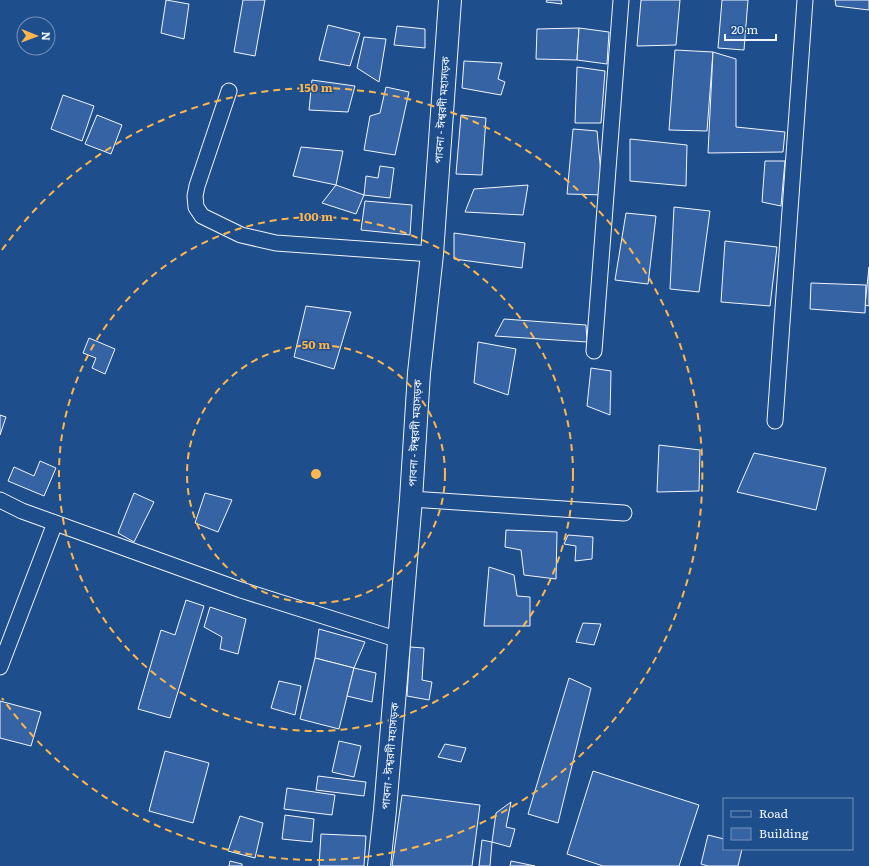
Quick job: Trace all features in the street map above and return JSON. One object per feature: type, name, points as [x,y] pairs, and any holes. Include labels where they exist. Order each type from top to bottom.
[{"type":"main road","name":"পাবনা - ঈশ্বরদী মহাসড়ক","points":[[379,866],[411,499],[419,373],[432,254],[450,0]]},
{"type":"street","points":[[594,351],[621,0]]},
{"type":"street","points":[[775,421],[805,0]]},
{"type":"street","points":[[229,92],[197,186],[196,207],[202,216],[241,235],[276,243],[432,254]]},
{"type":"street","points":[[411,499],[624,513]]},
{"type":"street","points":[[0,500],[22,511],[241,590],[399,640]]},
{"type":"street","points":[[0,667],[55,523]]},
{"type":"building","points":[[166,0],[189,4],[184,39],[161,33]]},
{"type":"building","points":[[243,0],[265,0],[255,56],[234,52]]},
{"type":"building","points":[[547,0],[561,0],[562,4],[546,2]]},
{"type":"building","points":[[641,0],[680,0],[676,45],[637,46]]},
{"type":"building","points":[[722,0],[748,0],[744,50],[718,48]]},
{"type":"building","points":[[835,0],[869,0],[869,10],[836,6]]},
{"type":"building","points":[[328,25],[360,33],[350,66],[319,60]]},
{"type":"building","points":[[397,26],[425,29],[425,48],[394,45]]},
{"type":"building","points":[[579,28],[577,60],[536,59],[537,29]]},
{"type":"building","points":[[579,28],[609,32],[607,64],[577,60]]},
{"type":"building","points":[[364,37],[386,39],[379,82],[357,68]]},
{"type":"building","points":[[675,50],[713,52],[707,131],[669,130]]},
{"type":"building","points":[[713,52],[736,59],[736,127],[785,132],[783,152],[708,153]]},
{"type":"building","points":[[464,61],[502,63],[498,79],[505,82],[501,95],[462,88]]},
{"type":"building","points":[[577,67],[605,71],[601,123],[575,123]]},
{"type":"building","points":[[312,80],[355,86],[348,112],[309,110]]},
{"type":"building","points":[[386,87],[409,92],[395,155],[364,150],[370,116],[380,113]]},
{"type":"building","points":[[63,95],[94,106],[82,141],[51,129]]},
{"type":"building","points":[[97,115],[122,125],[111,154],[85,144]]},
{"type":"building","points":[[461,115],[486,118],[482,175],[456,174]]},
{"type":"building","points":[[573,129],[597,131],[603,195],[567,194]]},
{"type":"building","points":[[630,139],[687,145],[686,186],[630,181]]},
{"type":"building","points":[[301,147],[343,151],[336,185],[293,176]]},
{"type":"building","points":[[765,161],[785,161],[781,206],[762,202]]},
{"type":"building","points":[[380,166],[394,168],[390,198],[364,195],[366,176],[378,178]]},
{"type":"building","points":[[336,185],[364,195],[356,214],[322,203]]},
{"type":"building","points":[[528,185],[523,215],[465,212],[474,189]]},
{"type":"building","points":[[365,201],[412,205],[410,235],[361,230]]},
{"type":"building","points":[[674,207],[710,211],[699,292],[670,289]]},
{"type":"building","points":[[626,213],[656,216],[648,284],[615,280]]},
{"type":"building","points":[[454,233],[525,243],[522,268],[454,259]]},
{"type":"building","points":[[725,241],[777,247],[770,306],[721,302]]},
{"type":"building","points":[[869,267],[869,306],[865,305]]},
{"type":"building","points":[[811,283],[866,285],[865,313],[810,309]]},
{"type":"building","points":[[306,306],[351,312],[334,369],[294,357]]},
{"type":"building","points":[[504,319],[586,325],[587,342],[495,336]]},
{"type":"building","points":[[89,338],[115,349],[105,374],[92,368],[96,358],[83,353]]},
{"type":"building","points":[[478,342],[516,349],[508,395],[474,383]]},
{"type":"building","points":[[591,368],[611,371],[610,415],[587,406]]},
{"type":"building","points":[[0,415],[6,417],[0,435]]},
{"type":"building","points":[[659,445],[700,450],[699,491],[657,492]]},
{"type":"building","points":[[754,453],[826,468],[816,510],[737,492]]},
{"type":"building","points":[[40,461],[56,468],[44,496],[8,481],[14,467],[34,476]]},
{"type":"building","points":[[134,493],[154,502],[134,542],[118,533]]},
{"type":"building","points":[[205,493],[232,500],[218,532],[195,523]]},
{"type":"building","points":[[506,530],[557,532],[556,579],[524,575],[521,550],[505,547]]},
{"type":"building","points":[[568,535],[593,537],[592,559],[575,561],[576,546],[564,544]]},
{"type":"building","points":[[489,567],[514,575],[517,596],[530,597],[530,626],[484,626]]},
{"type":"building","points":[[186,600],[204,606],[170,718],[138,709],[161,630],[175,635]]},
{"type":"building","points":[[210,607],[246,619],[238,654],[220,649],[222,637],[204,627]]},
{"type":"building","points":[[583,623],[601,624],[594,645],[576,642]]},
{"type":"building","points":[[319,629],[365,642],[354,668],[315,658]]},
{"type":"building","points":[[410,647],[424,648],[422,680],[432,682],[429,700],[407,696]]},
{"type":"building","points":[[315,658],[354,668],[339,729],[300,719]]},
{"type":"building","points":[[354,668],[376,673],[372,702],[347,696]]},
{"type":"building","points":[[569,678],[591,688],[558,823],[528,814]]},
{"type":"building","points":[[279,681],[301,686],[295,715],[271,708]]},
{"type":"building","points":[[0,701],[41,712],[31,746],[0,738]]},
{"type":"building","points":[[339,741],[361,746],[354,777],[332,772]]},
{"type":"building","points":[[445,744],[466,748],[461,762],[438,757]]},
{"type":"building","points":[[165,751],[209,763],[193,823],[149,811]]},
{"type":"building","points":[[593,771],[699,805],[679,866],[603,866],[567,854]]},
{"type":"building","points":[[318,776],[366,782],[364,796],[316,790]]},
{"type":"building","points":[[287,788],[335,795],[332,815],[284,809]]},
{"type":"building","points":[[402,795],[480,805],[472,866],[392,866]]},
{"type":"building","points":[[511,802],[506,827],[515,829],[510,847],[492,842],[496,813]]},
{"type":"building","points":[[285,815],[314,819],[312,842],[282,839]]},
{"type":"building","points":[[240,816],[263,823],[255,858],[228,851]]},
{"type":"building","points":[[321,834],[366,836],[364,866],[319,866]]},
{"type":"building","points":[[708,835],[723,839],[723,850],[742,850],[738,866],[708,866],[701,864]]},
{"type":"building","points":[[482,840],[492,842],[490,866],[479,866]]},
{"type":"building","points":[[230,861],[242,864],[242,866],[229,866]]},
{"type":"building","points":[[511,861],[535,866],[510,866]]}]
